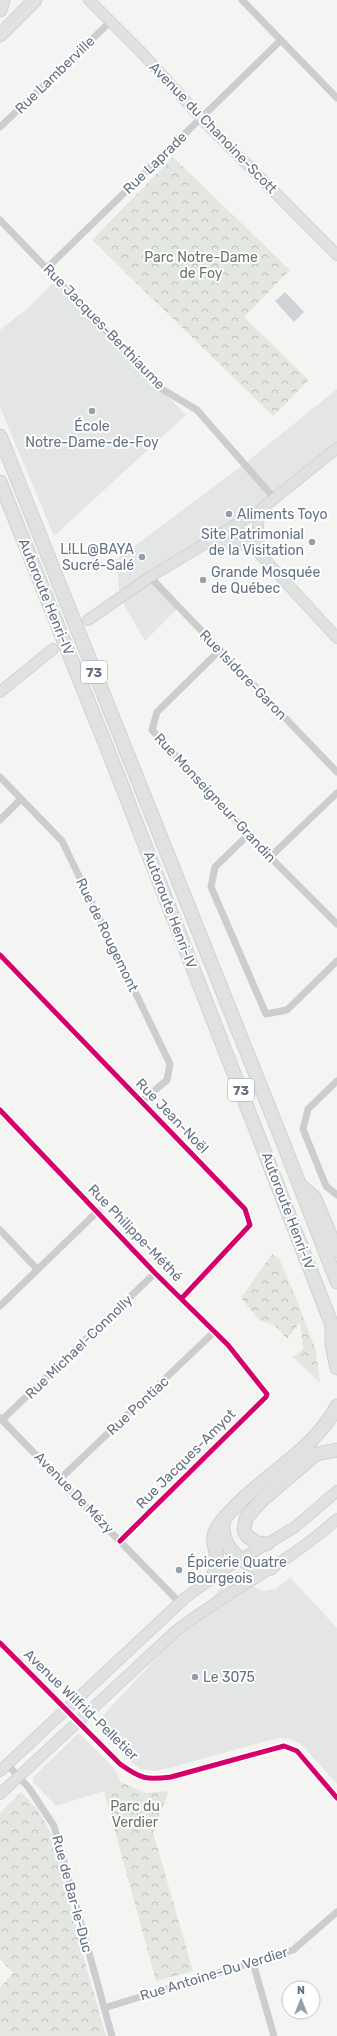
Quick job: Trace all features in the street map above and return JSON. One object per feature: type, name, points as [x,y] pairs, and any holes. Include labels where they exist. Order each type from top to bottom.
[{"type":"highway","points":[[0,10],[3,0]]},
{"type":"highway","points":[[0,26],[30,0]]},
{"type":"highway","points":[[0,35],[35,0]]},
{"type":"highway","name":"Autoroute Henri-IV","points":[[0,436],[337,1282]]},
{"type":"highway","name":"Autoroute Henri-IV","points":[[0,482],[111,758],[335,1332]]},
{"type":"highway","points":[[299,1184],[314,1197],[337,1251]]},
{"type":"highway","points":[[335,1332],[332,1345],[337,1368]]},
{"type":"highway","points":[[212,1578],[217,1562],[212,1540],[216,1529],[224,1519],[326,1426],[337,1406]]},
{"type":"highway","points":[[267,1544],[258,1542],[247,1536],[244,1524],[250,1511],[305,1462],[320,1452],[337,1450]]},
{"type":"highway","points":[[224,1519],[222,1527],[225,1540],[240,1560],[254,1567],[271,1568]]},
{"type":"main road","name":"Avenue du Chanoine-Scott","points":[[89,0],[202,119],[337,255]]},
{"type":"main road","points":[[88,620],[150,577],[235,527],[260,510],[337,448]]},
{"type":"main road","points":[[260,510],[258,547],[262,556]]},
{"type":"main road","points":[[235,527],[337,638]]},
{"type":"main road","points":[[202,547],[222,543],[249,546],[262,556]]},
{"type":"main road","points":[[0,692],[53,649]]},
{"type":"main road","points":[[3,1768],[180,1603],[212,1578],[306,1519],[337,1491]]},
{"type":"main road","points":[[0,1794],[77,1721],[177,1630],[208,1607],[307,1545],[337,1519]]},
{"type":"street","points":[[242,0],[280,41],[337,98]]},
{"type":"street","name":"Rue Lamberville","points":[[0,127],[110,22]]},
{"type":"street","name":"Rue Laprade","points":[[47,268],[202,119],[280,41]]},
{"type":"street","name":"Rue Jacques-Berthiaume","points":[[0,220],[162,389],[198,410],[275,499]]},
{"type":"street","name":"Rue Isidore-Garon","points":[[150,577],[337,772]]},
{"type":"street","name":"Rue Monseigneur-Grandin","points":[[220,650],[158,712],[152,730],[270,857],[337,924]]},
{"type":"street","name":"Rue de Rougemont","points":[[0,777],[62,841],[170,1064],[167,1080],[142,1101]]},
{"type":"street","points":[[270,857],[337,793]]},
{"type":"street","points":[[0,820],[21,799]]},
{"type":"street","points":[[249,834],[215,867],[210,887],[266,1014],[287,1010],[337,961]]},
{"type":"street","name":"Rue Jean-Noël","points":[[0,955],[245,1209],[250,1225],[182,1298]]},
{"type":"street","points":[[337,1081],[308,1109],[303,1129],[326,1186],[337,1195]]},
{"type":"street","name":"Rue Philippe-Méthé","points":[[0,1110],[98,1211],[155,1273],[228,1345],[267,1394]]},
{"type":"street","points":[[0,1306],[98,1211]]},
{"type":"street","points":[[0,1230],[37,1269]]},
{"type":"street","name":"Rue Michael-Connolly","points":[[1,1419],[155,1273]]},
{"type":"street","name":"Rue Pontiac","points":[[60,1479],[214,1332]]},
{"type":"street","name":"Rue Jacques-Amyot","points":[[120,1541],[266,1397],[267,1394]]},
{"type":"street","name":"Avenue De Mézy","points":[[1,1419],[180,1603]]},
{"type":"street","name":"Avenue Wilfrid-Pelletier","points":[[0,1643],[120,1764],[139,1777],[154,1779],[171,1777],[284,1746],[296,1751],[337,1798]]},
{"type":"street","name":"Rue de Bar-le-Duc","points":[[3,1768],[18,1777],[29,1788],[54,1826],[112,2036]]},
{"type":"street","name":"Rue Antoine-Du Verdier","points":[[104,2008],[293,1950],[337,1912]]},
{"type":"street","points":[[253,1963],[274,2036]]},
{"type":"shaded area","name":"École Notre-Dame-de-Foy","points":[[57,279],[186,415],[54,536],[0,407],[0,330],[29,307]]},
{"type":"shaded area","points":[[285,292],[304,312],[294,322],[275,301]]},
{"type":"shaded area","points":[[337,389],[337,448],[275,499],[151,577],[179,607],[145,641],[120,598],[116,560],[244,464]]},
{"type":"shaded area","points":[[238,1570],[249,1585],[264,1591],[276,1589],[290,1577],[337,1628],[337,1784],[301,1744],[289,1739],[278,1738],[156,1771],[141,1769],[129,1761],[98,1721]]},
{"type":"shaded area","points":[[79,1733],[114,1768],[121,1782],[104,1791],[56,1806],[33,1782],[33,1777]]},
{"type":"green space","name":"Parc Notre-Dame de Foy","points":[[173,157],[290,270],[244,317],[309,380],[273,416],[92,240]]},
{"type":"green space","points":[[272,1254],[279,1258],[316,1351],[320,1383],[293,1357],[303,1349],[300,1322],[287,1339],[275,1326],[259,1320],[241,1298]]},
{"type":"green space","name":"Parc du Verdier","points":[[121,1782],[146,1793],[169,1791],[153,1832],[193,1971],[156,1981],[104,1791]]},
{"type":"green space","points":[[21,1792],[38,1810],[52,1835],[106,2036],[0,2036],[0,1988],[13,1973],[0,1959],[0,1813]]},
{"type":"cycle path","points":[[0,955],[245,1209],[250,1225],[182,1298]]},
{"type":"cycle path","points":[[0,1110],[155,1273],[228,1345],[267,1394],[266,1397],[120,1541]]},
{"type":"cycle path","points":[[0,1643],[120,1764],[133,1773],[149,1778],[171,1777],[284,1746],[297,1751],[337,1798]]},
{"type":"place","name":"École Notre-Dame-de-Foy","points":[[92,411]]},
{"type":"place","name":"Aliments Toyo","points":[[229,514]]},
{"type":"place","name":"Site Patrimonial de la Visitation","points":[[312,542]]},
{"type":"place","name":"L!LL@BAYA Sucré-Salé","points":[[142,557]]},
{"type":"place","name":"Grande Mosquée de Québec","points":[[203,580]]},
{"type":"place","name":"Épicerie Quatre Bourgeois","points":[[179,1570]]},
{"type":"place","name":"Le 3075","points":[[195,1677]]}]
